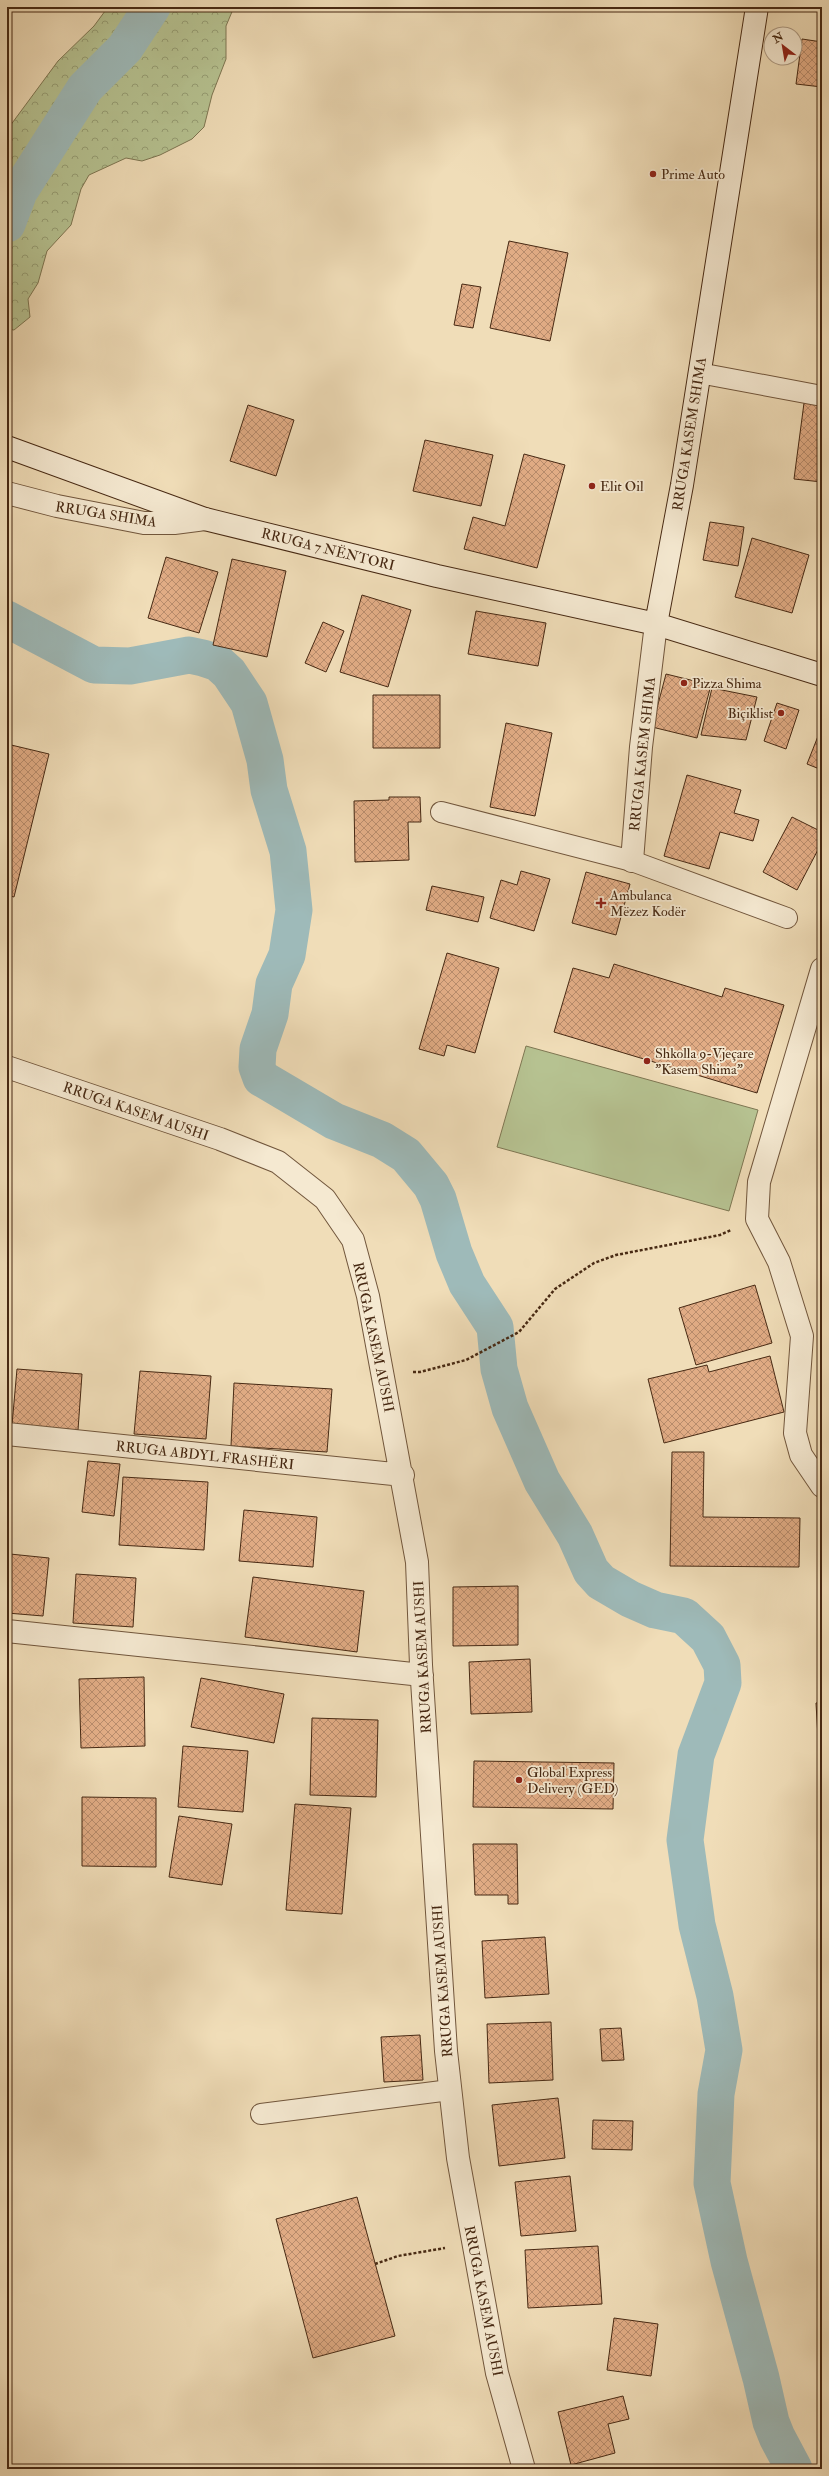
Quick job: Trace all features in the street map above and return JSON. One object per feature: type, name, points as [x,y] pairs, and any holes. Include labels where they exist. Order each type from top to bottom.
[{"type":"street","name":"RRUGA KASEM SHIMA","points":[[632,861],[641,747],[656,624],[700,373],[757,7]]},
{"type":"street","name":"RRUGA 7 NËNTORI","points":[[7,447],[205,519],[437,576],[656,624],[822,675]]},
{"type":"street","name":"RRUGA SHIMA","points":[[7,493],[56,506],[144,523],[174,523],[205,519]]},
{"type":"street","points":[[822,969],[760,1182],[757,1219],[779,1262],[802,1336],[795,1433],[801,1455],[822,1486]]},
{"type":"street","name":"RRUGA KASEM AUSHI","points":[[7,1067],[220,1139],[278,1162],[325,1199],[353,1240],[368,1296],[403,1475],[417,1562],[422,1675],[450,2090],[458,2158],[497,2373],[524,2469]]},
{"type":"street","name":"RRUGA ABDYL FRASHËRI","points":[[7,1434],[403,1475]]},
{"type":"street","points":[[7,1631],[422,1675]]},
{"type":"lane","points":[[700,373],[822,396]]},
{"type":"lane","points":[[441,812],[632,861],[787,918]]},
{"type":"lane","points":[[261,2114],[450,2090]]},
{"type":"path","points":[[382,1370],[420,1372],[466,1360],[519,1332],[555,1289],[594,1262],[616,1255],[720,1235],[757,1219]]},
{"type":"path","points":[[375,2264],[398,2256],[446,2248]]},
{"type":"green space","points":[[108,7],[234,7],[226,26],[226,59],[212,95],[204,127],[192,139],[160,155],[142,161],[126,158],[89,175],[81,189],[71,225],[47,251],[38,283],[28,299],[30,317],[14,330],[7,329],[7,130],[58,61],[94,26]]},
{"type":"green space","points":[[526,1046],[758,1110],[729,1211],[497,1147]]},
{"type":"building","points":[[803,39],[822,42],[822,87],[796,84],[798,66],[803,66]]},
{"type":"building","points":[[509,241],[568,253],[550,341],[490,328]]},
{"type":"building","points":[[462,284],[481,287],[473,328],[454,325]]},
{"type":"building","points":[[804,403],[822,405],[822,482],[794,479]]},
{"type":"building","points":[[248,405],[294,420],[276,476],[230,461]]},
{"type":"building","points":[[425,440],[493,455],[481,506],[413,491]]},
{"type":"building","points":[[524,454],[565,465],[537,568],[464,549],[473,517],[505,526]]},
{"type":"building","points":[[710,522],[744,527],[738,566],[703,560]]},
{"type":"building","points":[[752,538],[809,555],[792,613],[735,597]]},
{"type":"building","points":[[166,557],[218,572],[199,633],[148,618]]},
{"type":"building","points":[[232,559],[286,571],[267,657],[213,645]]},
{"type":"building","points":[[362,595],[411,610],[388,687],[340,672]]},
{"type":"building","points":[[476,611],[546,623],[538,666],[468,654]]},
{"type":"building","points":[[323,622],[344,631],[326,672],[305,663]]},
{"type":"building","points":[[666,674],[711,685],[697,738],[652,727]]},
{"type":"building","points":[[712,688],[757,697],[746,740],[701,735]]},
{"type":"building","points":[[373,695],[440,695],[440,748],[373,748]]},
{"type":"building","points":[[777,703],[799,710],[786,749],[764,741]]},
{"type":"building","points":[[506,723],[552,733],[535,816],[490,807]]},
{"type":"building","points":[[822,726],[822,770],[807,764]]},
{"type":"building","points":[[7,744],[49,754],[14,897],[7,895]]},
{"type":"building","points":[[687,775],[741,790],[734,813],[759,820],[753,841],[720,832],[709,869],[664,856]]},
{"type":"building","points":[[389,797],[420,797],[421,822],[408,822],[409,860],[355,862],[354,801],[389,800]]},
{"type":"building","points":[[792,817],[822,832],[822,842],[797,890],[763,872]]},
{"type":"building","points":[[521,871],[550,879],[534,931],[490,918],[501,880],[517,885]]},
{"type":"building","name":"Ambulanca Mëzez Kodër","points":[[586,872],[630,884],[616,935],[572,923]]},
{"type":"building","points":[[432,886],[484,897],[478,922],[426,910]]},
{"type":"building","points":[[447,953],[499,968],[475,1053],[447,1045],[444,1056],[419,1049]]},
{"type":"building","points":[[614,964],[722,997],[725,988],[784,1005],[757,1093],[554,1032],[573,968],[609,978]]},
{"type":"building","points":[[755,1285],[772,1343],[696,1365],[679,1308]]},
{"type":"building","points":[[770,1356],[784,1412],[664,1443],[648,1379],[707,1365],[709,1372]]},
{"type":"building","points":[[17,1369],[82,1374],[78,1430],[12,1425]]},
{"type":"building","points":[[140,1371],[211,1376],[206,1439],[134,1434]]},
{"type":"building","points":[[234,1383],[332,1389],[327,1452],[231,1446]]},
{"type":"building","points":[[672,1452],[704,1452],[703,1517],[800,1518],[799,1567],[670,1566]]},
{"type":"building","points":[[88,1461],[120,1464],[114,1516],[82,1512]]},
{"type":"building","points":[[123,1477],[208,1482],[204,1550],[119,1545]]},
{"type":"building","points":[[244,1510],[317,1517],[313,1567],[239,1561]]},
{"type":"building","points":[[10,1554],[49,1558],[43,1616],[7,1613]]},
{"type":"building","points":[[76,1574],[136,1578],[133,1627],[73,1623]]},
{"type":"building","points":[[253,1577],[364,1591],[357,1652],[245,1637]]},
{"type":"building","points":[[518,1586],[518,1645],[453,1646],[453,1587]]},
{"type":"building","points":[[530,1659],[532,1712],[471,1714],[469,1662]]},
{"type":"building","points":[[144,1677],[145,1746],[81,1748],[79,1679]]},
{"type":"building","points":[[201,1678],[284,1694],[274,1743],[191,1727]]},
{"type":"building","points":[[822,1702],[822,1754],[819,1755],[816,1703]]},
{"type":"building","points":[[312,1718],[378,1720],[376,1797],[310,1795]]},
{"type":"building","points":[[183,1746],[248,1751],[243,1812],[178,1807]]},
{"type":"building","points":[[474,1761],[614,1763],[613,1809],[473,1807]]},
{"type":"building","points":[[82,1797],[156,1798],[156,1867],[82,1866]]},
{"type":"building","points":[[295,1804],[351,1808],[342,1914],[286,1910]]},
{"type":"building","points":[[179,1816],[232,1824],[222,1885],[169,1877]]},
{"type":"building","points":[[473,1844],[517,1844],[518,1904],[508,1904],[508,1895],[475,1895]]},
{"type":"building","points":[[545,1937],[549,1994],[485,1998],[482,1941]]},
{"type":"building","points":[[551,2022],[553,2080],[489,2083],[487,2024]]},
{"type":"building","points":[[621,2028],[624,2060],[602,2061],[600,2029]]},
{"type":"building","points":[[420,2035],[423,2080],[384,2082],[381,2037]]},
{"type":"building","points":[[558,2098],[565,2158],[499,2166],[492,2105]]},
{"type":"building","points":[[593,2120],[633,2121],[632,2150],[592,2149]]},
{"type":"building","points":[[570,2176],[576,2231],[521,2236],[515,2182]]},
{"type":"building","points":[[357,2197],[395,2336],[313,2358],[276,2219]]},
{"type":"building","points":[[598,2246],[602,2304],[528,2308],[525,2250]]},
{"type":"building","points":[[614,2318],[658,2324],[651,2376],[607,2370]]},
{"type":"building","points":[[623,2396],[629,2419],[608,2424],[615,2453],[571,2465],[558,2412]]},
{"type":"waterway","points":[[7,224],[19,192],[85,88],[125,48],[152,7]]},
{"type":"waterway","points":[[7,619],[94,665],[130,666],[189,655],[218,663],[229,673],[249,703],[265,760],[269,790],[288,851],[294,910],[287,955],[274,984],[270,1014],[258,1049],[257,1067],[261,1078],[334,1121],[382,1140],[406,1155],[431,1185],[438,1199],[454,1253],[467,1284],[495,1327],[499,1369],[510,1408],[542,1481],[575,1535],[591,1571],[601,1582],[630,1599],[655,1610],[684,1616],[708,1638],[722,1665],[723,1683],[696,1755],[685,1840],[697,1925],[715,1996],[724,2050],[716,2094],[712,2183],[729,2261],[761,2378],[771,2422],[777,2437],[794,2469]]},
{"type":"place","name":"Prime Auto","points":[[653,174]]},
{"type":"place","name":"Elit Oil","points":[[592,486]]},
{"type":"place","name":"Pizza Shima","points":[[684,683]]},
{"type":"place","name":"Biçiklist","points":[[781,713]]},
{"type":"place","name":"Ambulanca Mëzez Kodër","points":[[601,903]]},
{"type":"place","name":"Shkolla 9-Vjeçare \"Kasem Shima\"","points":[[647,1061]]},
{"type":"place","name":"Global Express Delivery (GED)","points":[[519,1780]]}]
